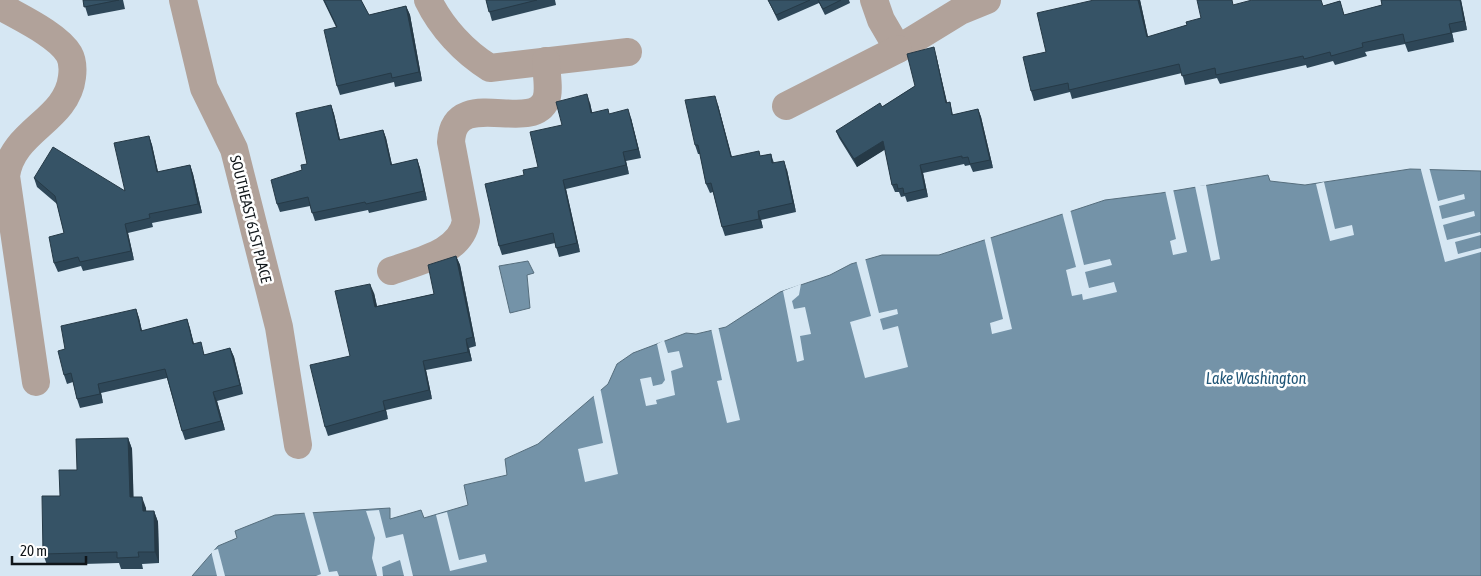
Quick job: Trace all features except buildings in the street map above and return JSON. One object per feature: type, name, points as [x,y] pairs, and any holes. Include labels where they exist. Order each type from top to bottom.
[{"type":"street","name":"SOUTHEAST 61ST PLACE","points":[[183,0],[204,88],[234,150],[279,327],[298,445]]},
{"type":"street","points":[[428,0],[437,18],[474,58],[490,68],[628,52]]},
{"type":"street","points":[[874,0],[882,20],[898,49]]},
{"type":"street","points":[[786,106],[898,49],[960,11],[987,0]]},
{"type":"street","points":[[0,6],[62,46],[72,60],[71,82],[65,100],[16,147],[7,164],[6,176],[36,382]]},
{"type":"street","points":[[391,271],[447,248],[459,240],[464,232],[466,221],[451,142],[452,129],[466,116],[474,113],[514,114],[539,108],[546,101],[546,61]]},
{"type":"water","name":"Lake Washington","points":[[1410,169],[1481,171],[1481,576],[192,576],[218,546],[237,538],[235,531],[275,515],[390,508],[390,519],[421,510],[424,518],[468,505],[464,485],[507,475],[505,459],[538,444],[608,384],[617,364],[633,353],[686,333],[696,334],[726,327],[780,292],[830,275],[851,264],[882,255],[939,255],[1105,200],[1161,193],[1268,175],[1270,181],[1305,185]]},
{"type":"water","points":[[528,261],[534,273],[527,275],[530,308],[510,313],[499,266]]},
{"type":"pier","points":[[1420,166],[1429,167],[1438,201],[1464,194],[1465,199],[1439,206],[1442,219],[1474,211],[1475,216],[1443,225],[1447,240],[1480,232],[1481,235],[1455,242],[1458,254],[1481,248],[1481,252],[1445,262]]},
{"type":"pier","points":[[1324,182],[1335,229],[1352,225],[1354,235],[1330,241],[1316,184]]},
{"type":"pier","points":[[1206,185],[1220,259],[1211,261],[1195,186]]},
{"type":"pier","points":[[1173,189],[1187,252],[1173,255],[1170,241],[1176,239],[1165,190]]},
{"type":"pier","points":[[1070,209],[1084,265],[1110,259],[1112,265],[1085,272],[1089,288],[1114,282],[1117,292],[1083,300],[1082,294],[1072,296],[1066,270],[1076,267],[1062,212]]},
{"type":"pier","points":[[990,235],[1012,329],[992,334],[990,323],[1003,319],[984,237]]},
{"type":"pier","points":[[865,258],[879,313],[897,309],[898,314],[880,319],[883,330],[898,326],[908,367],[865,378],[850,322],[871,316],[856,260]]},
{"type":"pier","points":[[801,284],[799,295],[792,301],[794,309],[805,307],[811,334],[800,336],[804,360],[797,362],[783,291]]},
{"type":"pier","points":[[718,326],[740,420],[727,423],[717,381],[722,380],[711,328]]},
{"type":"pier","points":[[664,340],[668,353],[679,351],[683,367],[671,371],[675,395],[656,400],[657,404],[646,406],[640,379],[651,377],[653,386],[662,384],[665,380],[657,344]]},
{"type":"pier","points":[[600,387],[618,474],[585,482],[578,449],[603,443],[593,393]]},
{"type":"pier","points":[[312,510],[329,572],[337,571],[339,576],[316,576],[321,574],[304,511]]},
{"type":"pier","points":[[379,510],[386,538],[403,534],[413,576],[404,576],[400,560],[382,567],[383,576],[377,576],[372,558],[375,538],[366,511]]},
{"type":"pier","points":[[447,512],[459,560],[485,554],[487,562],[450,571],[436,515]]},
{"type":"pier","points":[[218,549],[225,576],[217,576],[211,551]]}]
